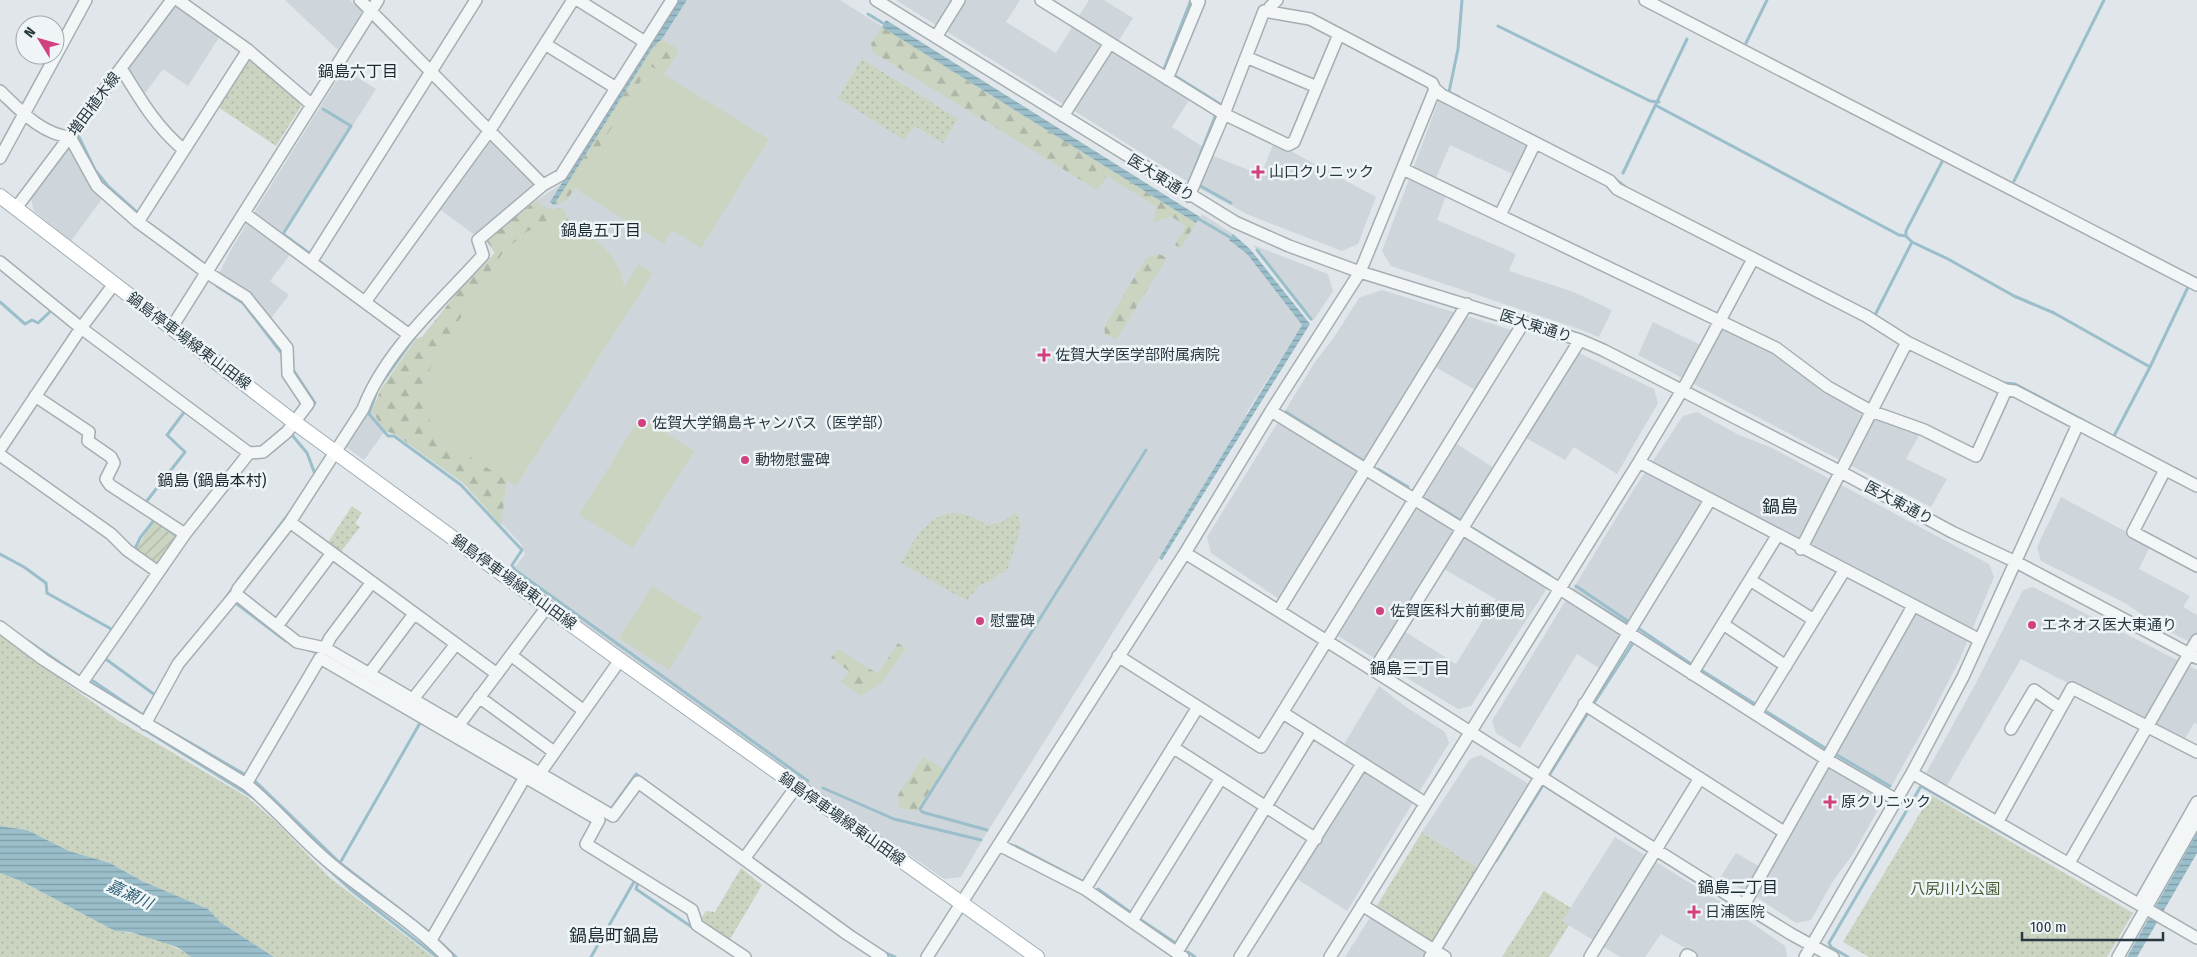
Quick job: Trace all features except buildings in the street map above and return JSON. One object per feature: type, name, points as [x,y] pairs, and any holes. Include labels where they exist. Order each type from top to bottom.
[{"type":"main road","name":"鍋島停車場線東山田線","points":[[0,196],[294,422],[796,787],[1037,957]]},
{"type":"street","points":[[0,158],[86,0]]},
{"type":"street","name":"増田植木線","points":[[16,208],[172,0]]},
{"type":"street","points":[[178,0],[248,50],[312,105]]},
{"type":"street","points":[[360,0],[543,185]]},
{"type":"street","points":[[172,327],[378,0]]},
{"type":"street","points":[[311,262],[476,0]]},
{"type":"street","points":[[365,302],[490,130],[573,0]]},
{"type":"street","points":[[578,0],[645,42]]},
{"type":"street","points":[[144,724],[178,664],[233,598],[290,522],[334,451],[363,409],[370,389],[408,334],[436,308],[482,255],[478,240],[543,185],[562,175],[672,0]]},
{"type":"street","name":"医大東通り","points":[[876,0],[1063,116],[1193,188],[1223,216],[1254,231],[1360,272],[1580,340],[1841,472],[1952,532],[2016,562],[2193,656]]},
{"type":"street","points":[[936,37],[959,0]]},
{"type":"street","points":[[1041,0],[1110,43],[1169,75],[1220,111],[1288,145],[1294,142],[1339,34]]},
{"type":"street","points":[[1169,75],[1199,2],[1196,0]]},
{"type":"street","points":[[1268,12],[1277,0]]},
{"type":"street","points":[[1646,0],[2197,285]]},
{"type":"street","points":[[927,957],[1185,553],[1271,411],[1360,272],[1434,89],[1432,83],[1310,19],[1264,11],[1246,57],[1220,111],[1193,188]]},
{"type":"street","points":[[1063,116],[1110,43]]},
{"type":"street","points":[[544,44],[616,88]]},
{"type":"street","points":[[138,222],[248,50]]},
{"type":"street","points":[[1246,57],[1317,87]]},
{"type":"street","points":[[121,68],[148,114],[167,136],[184,150]]},
{"type":"street","points":[[1434,89],[1610,181],[1617,189],[1866,316],[1907,342],[2006,390],[2015,391],[2197,486]]},
{"type":"street","points":[[0,91],[26,110],[50,133],[70,137],[97,186],[138,222],[206,272],[246,297],[287,348],[288,374],[308,404],[287,432],[263,452],[250,453],[0,262]]},
{"type":"street","points":[[1500,215],[1535,143]]},
{"type":"street","points":[[1402,169],[1776,348],[1828,387],[1871,411],[1924,430],[1976,456],[2006,390]]},
{"type":"street","points":[[244,213],[408,334]]},
{"type":"street","points":[[1330,957],[1639,462],[1682,390],[1753,259]]},
{"type":"street","points":[[0,449],[80,325],[114,284]]},
{"type":"street","points":[[1279,610],[1468,304]]},
{"type":"street","points":[[1118,656],[1261,747],[1284,713],[1524,322]]},
{"type":"street","points":[[1374,670],[1580,340]]},
{"type":"street","points":[[1801,549],[1907,342]]},
{"type":"street","points":[[35,396],[89,432],[88,441],[111,457],[114,463],[106,479],[110,485],[185,534]]},
{"type":"street","points":[[1271,411],[1461,530],[1633,632],[1692,674],[1826,759],[1895,799]]},
{"type":"street","points":[[1805,957],[1895,799],[1912,773],[1963,677],[2078,424]]},
{"type":"street","points":[[81,684],[185,534],[250,453]]},
{"type":"street","points":[[0,455],[111,534],[127,550],[158,572]]},
{"type":"street","points":[[1639,462],[1801,549],[1980,640]]},
{"type":"street","points":[[2165,470],[2133,532],[2197,566]]},
{"type":"street","points":[[1362,905],[1437,954],[1588,707],[1710,500]]},
{"type":"street","points":[[290,522],[497,674]]},
{"type":"street","points":[[1692,674],[1777,536]]},
{"type":"street","points":[[277,626],[332,553]]},
{"type":"street","points":[[1185,553],[1374,670],[1543,780],[1744,905],[1833,957]]},
{"type":"street","points":[[1756,714],[1844,571]]},
{"type":"street","points":[[1750,580],[1814,620]]},
{"type":"street","points":[[325,648],[330,638],[372,582]]},
{"type":"street","points":[[233,598],[277,626],[297,642],[325,648],[614,816],[638,782],[882,957]]},
{"type":"street","points":[[1744,905],[1913,606]]},
{"type":"street","points":[[458,726],[547,607]]},
{"type":"street","points":[[369,674],[414,614]]},
{"type":"street","points":[[1723,624],[1786,666]]},
{"type":"street","points":[[0,627],[44,660],[81,684],[144,724],[246,784],[271,804],[334,867],[431,940],[447,957]]},
{"type":"street","points":[[2069,863],[2146,726],[2193,656],[2197,640]]},
{"type":"street","points":[[413,700],[456,644]]},
{"type":"street","points":[[511,655],[584,711]]},
{"type":"street","points":[[246,784],[320,658],[599,820],[586,844],[692,910],[697,925],[745,957]]},
{"type":"street","points":[[540,773],[620,660]]},
{"type":"street","points":[[1998,821],[2072,688],[2197,752]]},
{"type":"street","points":[[2011,728],[2034,690],[2060,708]]},
{"type":"street","points":[[479,697],[554,752]]},
{"type":"street","points":[[1085,889],[1174,748],[1198,706]]},
{"type":"street","points":[[1588,707],[1784,832]]},
{"type":"street","points":[[1284,713],[1425,803]]},
{"type":"street","points":[[999,845],[1085,889],[1180,955],[1266,806],[1312,731]]},
{"type":"street","points":[[1174,748],[1316,838]]},
{"type":"street","points":[[1240,957],[1362,764]]},
{"type":"street","points":[[1912,773],[1998,821],[2197,938]]},
{"type":"street","points":[[431,940],[525,777]]},
{"type":"street","points":[[1132,921],[1221,778]]},
{"type":"street","points":[[1590,957],[1700,778]]},
{"type":"street","points":[[744,859],[796,787]]},
{"type":"street","points":[[2118,957],[2197,802]]},
{"type":"street","points":[[2145,907],[2197,819]]},
{"type":"street","points":[[1686,957],[1688,954],[1691,957]]},
{"type":"shaded area","points":[[178,0],[220,36],[188,86],[163,69],[142,97],[126,69]]},
{"type":"shaded area","points":[[285,0],[350,0],[362,12],[338,50]]},
{"type":"shaded area","name":"佐賀大学鍋島キャンパス（医学部）","points":[[687,0],[840,0],[1196,223],[1202,214],[1233,234],[1229,240],[1247,254],[1302,325],[1247,412],[1242,427],[961,877],[944,879],[879,834],[877,837],[512,571],[525,554],[521,544],[463,483],[395,434],[385,431],[364,460],[346,447],[345,440],[365,414],[372,411],[381,389],[416,339],[422,337],[460,289],[495,253],[486,240],[537,200],[572,177],[653,47],[662,39]]},
{"type":"shaded area","points":[[896,0],[1020,0],[1006,22],[1056,53],[1089,0],[1104,0],[1133,18],[1114,48],[1191,97],[1172,127],[1203,147],[1211,155],[1261,175],[1274,142],[1376,197],[1358,244],[1342,251],[1249,215],[1198,188]]},
{"type":"shaded area","points":[[344,69],[376,89],[279,241],[292,252],[270,281],[289,295],[269,321],[218,275],[233,246]]},
{"type":"shaded area","points":[[1440,97],[1530,144],[1515,175],[1450,145],[1436,178],[1450,185],[1437,220],[1516,254],[1509,271],[1571,291],[1612,310],[1599,337],[1391,266],[1382,251]]},
{"type":"shaded area","points":[[491,136],[537,185],[476,236],[438,208]]},
{"type":"shaded area","points":[[75,137],[89,168],[107,192],[71,241],[34,211],[31,199]]},
{"type":"shaded area","points":[[1253,245],[1328,274],[1333,291],[1313,321]]},
{"type":"shaded area","points":[[1382,290],[1512,330],[1475,390],[1427,362],[1279,599],[1211,553],[1207,537],[1315,362],[1335,336],[1359,298]]},
{"type":"shaded area","points":[[1653,322],[1709,349],[1720,328],[1780,355],[1834,397],[1920,433],[1906,459],[1947,479],[1931,507],[1638,355]]},
{"type":"shaded area","points":[[1579,353],[1654,389],[1658,403],[1617,474],[1574,447],[1565,460],[1526,438]]},
{"type":"shaded area","points":[[1697,412],[1739,435],[1770,447],[1989,564],[1994,577],[1960,659],[1927,723],[1853,854],[1833,881],[1811,920],[1796,923],[1755,896],[1720,878],[1736,853],[1768,871],[1920,605],[1709,495],[1602,670],[1577,654],[1520,748],[1496,733],[1492,721],[1634,489],[1683,416]]},
{"type":"shaded area","points":[[1457,444],[1494,468],[1396,626],[1456,664],[1496,599],[1444,569],[1465,535],[1547,588],[1471,706],[1458,709],[1338,636]]},
{"type":"shaded area","points":[[2061,497],[2151,545],[2139,569],[2190,596],[2183,607],[2197,615],[2197,646],[2159,626],[2125,603],[2041,561],[2037,547]]},
{"type":"shaded area","points":[[2033,587],[2197,670],[2197,724],[2194,723],[2183,742],[2021,659],[1945,789],[1928,778],[1926,773],[1974,687],[2023,590]]},
{"type":"shaded area","points":[[1379,686],[1406,707],[1445,732],[1449,743],[1347,911],[1294,877],[1367,762],[1343,746]]},
{"type":"shaded area","points":[[1481,755],[1529,784],[1478,868],[1422,832],[1470,759]]},
{"type":"shaded area","points":[[1615,837],[1721,902],[1785,946],[1787,957],[1680,957],[1685,948],[1661,934],[1645,957],[1620,957],[1562,921]]},
{"type":"shaded area","points":[[1371,916],[1426,951],[1423,957],[1345,957]]},
{"type":"green space","points":[[882,27],[1196,223],[1180,249],[1175,245],[1186,226],[1172,217],[1153,222],[1157,207],[1107,176],[1097,190],[873,52],[871,44]]},
{"type":"green space","points":[[662,39],[679,50],[664,74],[650,66],[567,200],[554,205],[653,47]]},
{"type":"green space","points":[[250,57],[303,103],[276,146],[218,107]]},
{"type":"green space","points":[[862,59],[958,119],[943,143],[915,126],[904,140],[838,98]]},
{"type":"green space","points":[[650,66],[769,139],[701,248],[672,230],[664,244],[574,188]]},
{"type":"green space","points":[[537,200],[548,208],[563,208],[568,220],[588,228],[584,234],[571,227],[528,231],[504,251],[433,361],[424,390],[442,439],[507,480],[501,525],[463,483],[395,434],[385,431],[372,411],[381,389],[416,339],[422,337],[458,292],[495,253],[486,240]]},
{"type":"green space","points":[[556,225],[580,231],[601,245],[616,264],[624,287],[639,264],[653,273],[516,486],[442,439],[427,416],[424,390],[433,361],[504,251],[528,231]]},
{"type":"green space","points":[[1159,254],[1167,258],[1116,340],[1105,334],[1104,327],[1146,258]]},
{"type":"green space","points":[[640,417],[694,451],[633,548],[579,515]]},
{"type":"green space","points":[[352,506],[362,513],[355,523],[360,527],[340,553],[327,544]]},
{"type":"green space","points":[[1016,512],[1021,526],[1008,568],[990,581],[978,586],[967,601],[901,563],[925,527],[934,519],[945,514],[957,513],[971,517],[986,525],[1001,523]]},
{"type":"green space","points":[[155,519],[181,536],[158,567],[136,549]]},
{"type":"green space","points":[[652,586],[702,617],[669,670],[619,638]]},
{"type":"green space","points":[[0,636],[119,721],[247,797],[277,823],[329,877],[433,957],[274,957],[220,922],[208,909],[142,881],[110,863],[69,851],[27,830],[0,826]]},
{"type":"green space","points":[[898,643],[906,649],[881,683],[861,696],[841,682],[849,671],[831,658],[838,649],[878,674]]},
{"type":"green space","points":[[923,757],[943,769],[917,811],[899,808],[898,795]]},
{"type":"green space","name":"八尻川小公園","points":[[1931,795],[2133,913],[2107,957],[1869,957],[1843,942]]},
{"type":"green space","points":[[1422,832],[1478,868],[1431,943],[1376,907]]},
{"type":"green space","points":[[741,868],[762,885],[729,941],[711,931],[700,920],[706,911],[715,912]]},
{"type":"green space","points":[[0,873],[23,882],[115,931],[155,939],[174,946],[191,957],[0,957]]},
{"type":"green space","points":[[1544,891],[1571,908],[1562,921],[1569,925],[1549,957],[1502,957]]},
{"type":"water","points":[[677,0],[687,0],[662,39],[653,47],[554,205],[550,202]]},
{"type":"water","points":[[886,20],[1200,217],[1196,223],[882,27]]},
{"type":"water","points":[[1233,234],[1250,249],[1310,324],[1162,560],[1159,558],[1302,325],[1247,254],[1229,240]]},
{"type":"water","name":"嘉瀬川","points":[[0,826],[27,830],[69,851],[110,863],[142,881],[208,909],[220,922],[274,957],[191,957],[177,947],[130,932],[115,931],[23,882],[0,873]]},
{"type":"water","points":[[2197,833],[2197,853],[2137,957],[2127,957]]},
{"type":"waterway","points":[[1190,180],[1220,104],[1164,69],[1191,0]]},
{"type":"waterway","points":[[1459,97],[1449,92],[1458,49],[1462,0]]},
{"type":"waterway","points":[[1746,43],[1767,0]]},
{"type":"waterway","points":[[2014,181],[2104,0]]},
{"type":"waterway","points":[[868,14],[886,25]]},
{"type":"waterway","points":[[1498,26],[1650,101],[1659,102]]},
{"type":"waterway","points":[[1623,173],[1687,39]]},
{"type":"waterway","points":[[1657,106],[1899,235],[1906,236]]},
{"type":"waterway","points":[[309,253],[283,234],[351,126],[323,109]]},
{"type":"waterway","points":[[79,137],[95,170],[108,186],[137,212]]},
{"type":"waterway","points":[[1875,315],[1912,242],[1906,236],[1906,231],[1944,158]]},
{"type":"waterway","points":[[1611,176],[1628,189]]},
{"type":"waterway","points":[[1197,184],[1231,203]]},
{"type":"waterway","points":[[1197,218],[1233,239]]},
{"type":"waterway","points":[[150,224],[198,259]]},
{"type":"waterway","points":[[1912,242],[1948,259],[2014,296],[2054,313],[2150,367]]},
{"type":"waterway","points":[[1257,250],[1311,319]]},
{"type":"waterway","points":[[319,261],[344,280]]},
{"type":"waterway","points":[[2114,436],[2150,367],[2189,285]]},
{"type":"waterway","points":[[217,286],[243,303],[283,355]]},
{"type":"waterway","points":[[0,302],[25,324],[32,320],[38,323],[53,309]]},
{"type":"waterway","points":[[1869,312],[1898,330]]},
{"type":"waterway","points":[[381,384],[414,338]]},
{"type":"waterway","points":[[292,368],[315,403],[311,409]]},
{"type":"waterway","points":[[2004,383],[2015,384],[2090,424]]},
{"type":"waterway","points":[[376,394],[369,414],[388,436],[394,436],[461,485],[522,550],[512,565],[515,570],[808,781]]},
{"type":"waterway","points":[[146,502],[185,452],[167,435],[185,411]]},
{"type":"waterway","points":[[1286,412],[1362,460]]},
{"type":"waterway","points":[[292,435],[307,453],[315,474]]},
{"type":"waterway","points":[[987,830],[922,812],[920,809],[1146,450]]},
{"type":"waterway","points":[[1378,469],[1408,487]]},
{"type":"waterway","points":[[1427,500],[1458,519]]},
{"type":"waterway","points":[[238,580],[291,511]]},
{"type":"waterway","points":[[134,551],[140,538],[154,520],[152,519]]},
{"type":"waterway","points":[[165,527],[177,536]]},
{"type":"waterway","points":[[1472,528],[1549,575]]},
{"type":"waterway","points":[[0,554],[24,567],[46,583],[47,593],[113,630]]},
{"type":"waterway","points":[[228,597],[235,585]]},
{"type":"waterway","points":[[1576,586],[1691,664]]},
{"type":"waterway","points":[[1575,592],[1630,626]]},
{"type":"waterway","points":[[233,601],[286,641]]},
{"type":"waterway","points":[[1592,706],[1635,640]]},
{"type":"waterway","points":[[28,641],[79,676]]},
{"type":"waterway","points":[[291,644],[321,654]]},
{"type":"waterway","points":[[103,657],[155,695]]},
{"type":"waterway","points":[[1701,670],[1755,704]]},
{"type":"waterway","points":[[93,681],[143,715],[149,705]]},
{"type":"waterway","points":[[94,698],[254,798]]},
{"type":"waterway","points":[[1496,861],[1589,711]]},
{"type":"waterway","points":[[1767,712],[1825,748]]},
{"type":"waterway","points":[[156,723],[244,774]]},
{"type":"waterway","points":[[340,863],[420,723]]},
{"type":"waterway","points":[[1837,755],[1890,786]]},
{"type":"waterway","points":[[611,809],[636,774],[642,779]]},
{"type":"waterway","points":[[256,782],[340,863],[429,932]]},
{"type":"waterway","points":[[1848,957],[1831,947],[1829,943],[1921,786],[2060,865]]},
{"type":"waterway","points":[[823,788],[894,819],[981,840]]},
{"type":"waterway","points":[[1015,846],[1082,881]]},
{"type":"waterway","points":[[314,856],[350,889],[437,957]]},
{"type":"waterway","points":[[752,858],[855,933]]},
{"type":"waterway","points":[[591,957],[635,880]]},
{"type":"waterway","points":[[638,882],[636,889],[696,930]]},
{"type":"waterway","points":[[1098,889],[1130,912]]},
{"type":"waterway","points":[[1141,920],[1174,942]]},
{"type":"waterway","points":[[438,940],[456,957]]},
{"type":"waterway","points":[[883,952],[895,957]]},
{"type":"waterway","points":[[1188,952],[1195,957]]},
{"type":"place","name":"山口クリニック","points":[[1258,172]]},
{"type":"place","name":"佐賀大学医学部附属病院","points":[[1044,355]]},
{"type":"place","name":"佐賀大学鍋島キャンパス（医学部）","points":[[642,423]]},
{"type":"place","name":"動物慰霊碑","points":[[745,460]]},
{"type":"place","name":"佐賀医科大前郵便局","points":[[1380,611]]},
{"type":"place","name":"慰霊碑","points":[[980,621]]},
{"type":"place","name":"エネオス医大東通り","points":[[2032,625]]},
{"type":"place","name":"原クリニック","points":[[1830,802]]},
{"type":"place","name":"日浦医院","points":[[1694,912]]},
{"type":"district","name":"鍋島六丁目","points":[[358,71]]},
{"type":"district","name":"鍋島五丁目","points":[[601,230]]},
{"type":"district","name":"鍋島 (鍋島本村)","points":[[212,480]]},
{"type":"district","name":"鍋島","points":[[1780,507]]},
{"type":"district","name":"鍋島三丁目","points":[[1410,668]]},
{"type":"district","name":"鍋島二丁目","points":[[1738,887]]},
{"type":"district","name":"鍋島町鍋島","points":[[614,936]]}]
